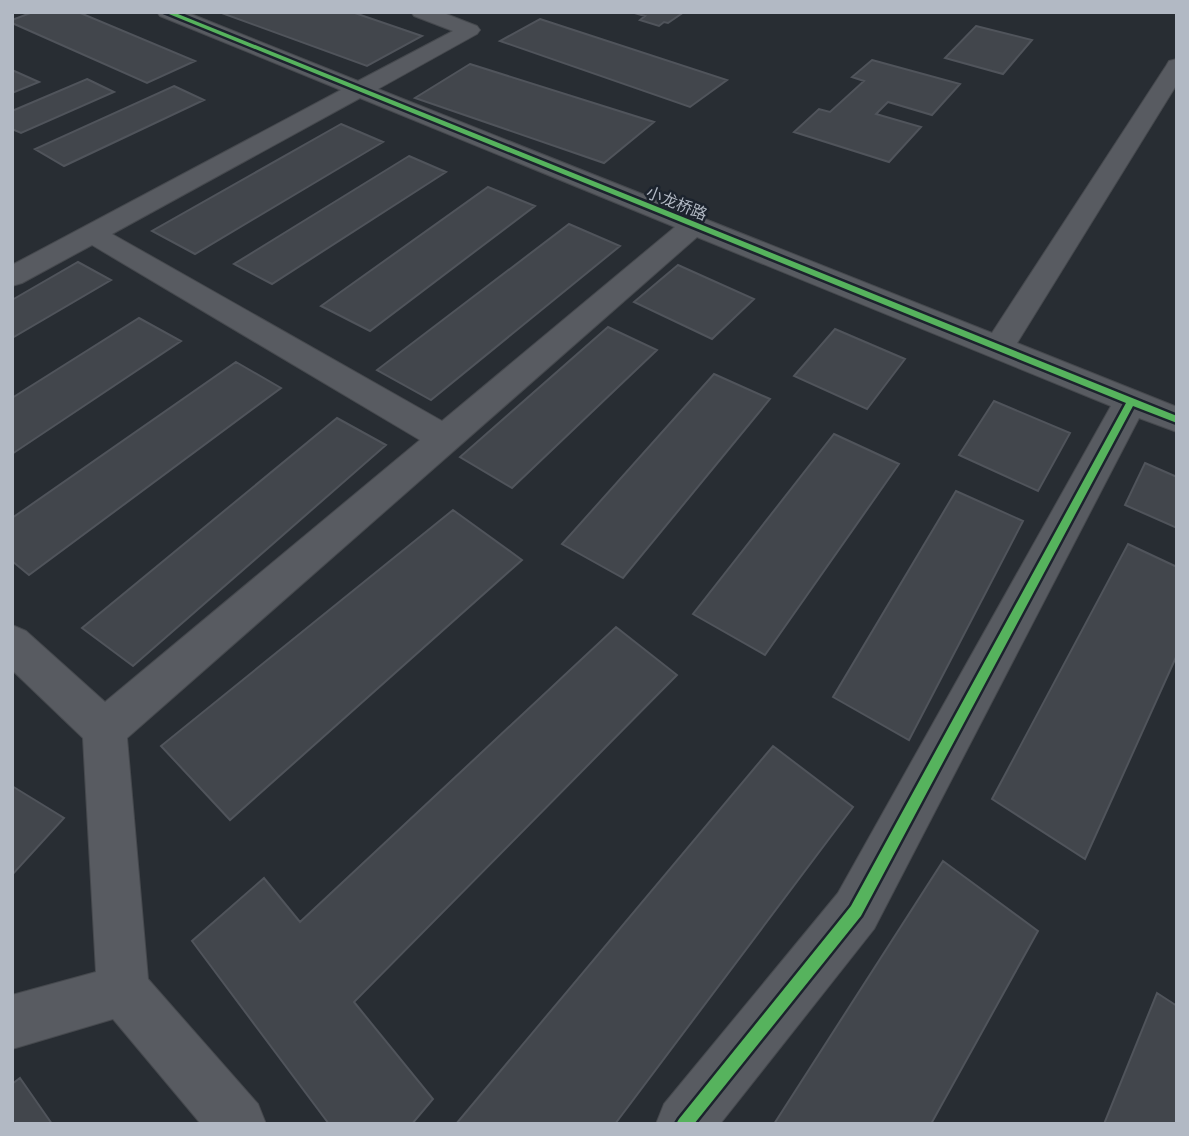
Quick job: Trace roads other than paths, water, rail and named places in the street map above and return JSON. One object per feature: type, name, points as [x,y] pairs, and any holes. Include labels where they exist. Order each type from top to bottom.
[{"type":"street","name":"小龙桥路","points":[[167,12],[1177,420]]},
{"type":"street","points":[[12,277],[470,30],[421,12]]},
{"type":"street","points":[[998,348],[1177,65]]},
{"type":"street","points":[[104,730],[693,226]]},
{"type":"street","points":[[93,235],[444,438]]},
{"type":"street","points":[[684,1124],[856,911],[1130,401]]},
{"type":"street","points":[[12,643],[104,730],[123,989],[238,1124]]},
{"type":"street","points":[[12,1022],[123,989]]}]
